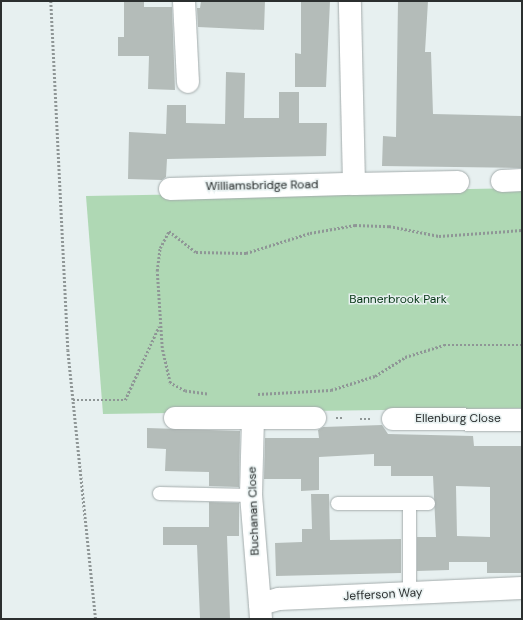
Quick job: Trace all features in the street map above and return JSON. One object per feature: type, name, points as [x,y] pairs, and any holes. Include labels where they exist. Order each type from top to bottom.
[{"type":"street","points":[[184,1],[188,82]]},
{"type":"street","points":[[350,1],[354,184]]},
{"type":"street","name":"Williamsbridge Road","points":[[170,188],[458,182]]},
{"type":"street","points":[[176,418],[315,418]]},
{"type":"street","name":"Buchanan Close","points":[[253,418],[251,495],[260,612]]},
{"type":"street","name":"Ellenburg Close","points":[[393,419],[522,420]]},
{"type":"street","name":"Jefferson Way","points":[[260,612],[279,600],[522,588]]},
{"type":"lane","points":[[159,493],[251,495]]},
{"type":"lane","points":[[337,503],[428,503]]},
{"type":"lane","points":[[409,503],[409,594]]},
{"type":"path","points":[[51,1],[73,400],[96,619]]},
{"type":"path","points":[[212,395],[186,391],[170,383],[160,324],[157,271],[160,248],[169,231],[196,252],[246,253],[310,232],[355,225],[389,226],[439,236],[522,230]]},
{"type":"path","points":[[73,400],[125,400],[160,324]]},
{"type":"path","points":[[248,394],[331,390],[376,376],[405,357],[444,345],[522,345]]},
{"type":"green space","name":"Bannerbrook Park","points":[[522,188],[522,408],[103,414],[86,196]]},
{"type":"building","points":[[124,1],[144,1],[144,7],[172,7],[175,90],[148,89],[149,56],[118,56],[118,37],[124,37]]},
{"type":"building","points":[[201,1],[265,1],[264,30],[198,27],[197,8],[200,8]]},
{"type":"building","points":[[301,1],[330,1],[326,87],[295,87],[295,53],[301,54]]},
{"type":"building","points":[[398,1],[428,1],[425,52],[431,52],[433,114],[522,116],[522,168],[382,166],[383,136],[396,137]]},
{"type":"building","points":[[226,72],[245,73],[244,118],[279,118],[279,92],[299,92],[299,123],[327,123],[326,156],[167,159],[166,177],[162,180],[128,179],[129,132],[166,134],[167,105],[186,105],[186,123],[225,124]]},
{"type":"building","points":[[382,425],[388,434],[473,436],[474,446],[522,446],[521,573],[487,573],[487,562],[449,562],[449,570],[417,571],[417,537],[436,537],[433,476],[391,476],[391,466],[374,466],[374,454],[319,457],[319,490],[301,491],[301,479],[264,479],[265,438],[319,438],[318,430],[323,427]],"holes":[[[456,486],[490,487],[490,537],[457,536]]]},
{"type":"building","points":[[147,428],[240,431],[239,487],[209,486],[209,472],[165,471],[166,449],[147,448]]},
{"type":"building","points":[[311,494],[329,494],[330,540],[401,539],[401,573],[276,576],[275,543],[302,542],[302,529],[312,529]]},
{"type":"building","points":[[209,502],[239,503],[239,536],[227,536],[230,619],[200,619],[197,545],[163,545],[163,527],[209,527]]}]
